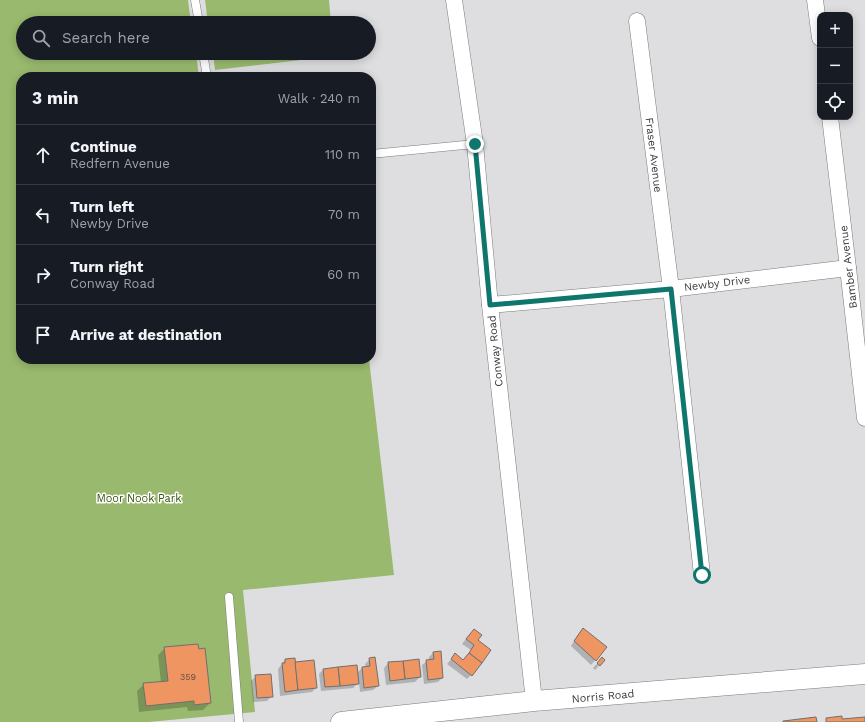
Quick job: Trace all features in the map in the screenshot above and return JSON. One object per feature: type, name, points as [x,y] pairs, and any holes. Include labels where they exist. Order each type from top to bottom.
[{"type":"street","name":"Conway Road","points":[[454,0],[475,144],[490,305],[534,701]]},
{"type":"street","points":[[815,0],[817,15]]},
{"type":"street","name":"Fraser Avenue","points":[[637,21],[671,289],[702,575]]},
{"type":"street","name":"Bamber Avenue","points":[[830,120],[865,418]]},
{"type":"street","name":"Newby Drive","points":[[490,305],[671,289],[848,268]]},
{"type":"street","name":"Norris Road","points":[[341,722],[454,716],[534,701],[865,674]]},
{"type":"lane","points":[[195,0],[198,16]]},
{"type":"lane","points":[[204,60],[206,71]]},
{"type":"lane","points":[[376,154],[475,144]]},
{"type":"lane","points":[[229,597],[239,722]]},
{"type":"green space","name":"Moor Nook Park","points":[[0,0],[188,0],[190,16],[16,16],[16,60],[197,60],[198,72],[16,72],[16,364],[370,364],[394,575],[243,590],[255,712],[149,722],[0,722]]},
{"type":"green space","points":[[205,0],[329,0],[330,16],[207,16]]},
{"type":"green space","points":[[214,60],[301,60],[215,70]]},
{"type":"building","points":[[583,628],[607,647],[596,661],[574,641]]},
{"type":"building","points":[[474,629],[482,635],[478,640],[491,650],[482,663],[469,653],[474,645],[466,639]]},
{"type":"building","points":[[198,644],[199,649],[205,648],[211,703],[194,705],[194,701],[146,706],[143,683],[168,681],[164,647]]},
{"type":"building","points":[[441,651],[443,678],[428,680],[426,660],[434,659],[433,652]]},
{"type":"building","points":[[455,653],[463,660],[469,653],[482,663],[472,676],[451,659]]},
{"type":"building","points":[[375,657],[379,686],[364,688],[362,667],[370,666],[369,658]]},
{"type":"building","points":[[602,657],[605,660],[600,666],[597,663]]},
{"type":"building","points":[[295,658],[298,690],[285,692],[282,663],[285,663],[285,659]]},
{"type":"building","points":[[419,659],[421,677],[405,679],[403,661]]},
{"type":"building","points":[[314,660],[317,688],[298,690],[295,662]]},
{"type":"building","points":[[403,661],[405,679],[390,681],[388,662]]},
{"type":"building","points":[[357,665],[359,684],[340,686],[338,667]]},
{"type":"building","points":[[338,667],[340,686],[325,687],[323,669]]},
{"type":"building","points":[[271,674],[273,697],[257,698],[255,675]]},
{"type":"building","points":[[842,716],[842,719],[865,717],[865,722],[826,722],[826,718]]},
{"type":"building","points":[[816,717],[817,722],[783,722],[783,721]]},
{"type":"route","points":[[475,144],[490,305],[671,289],[702,575]]}]
